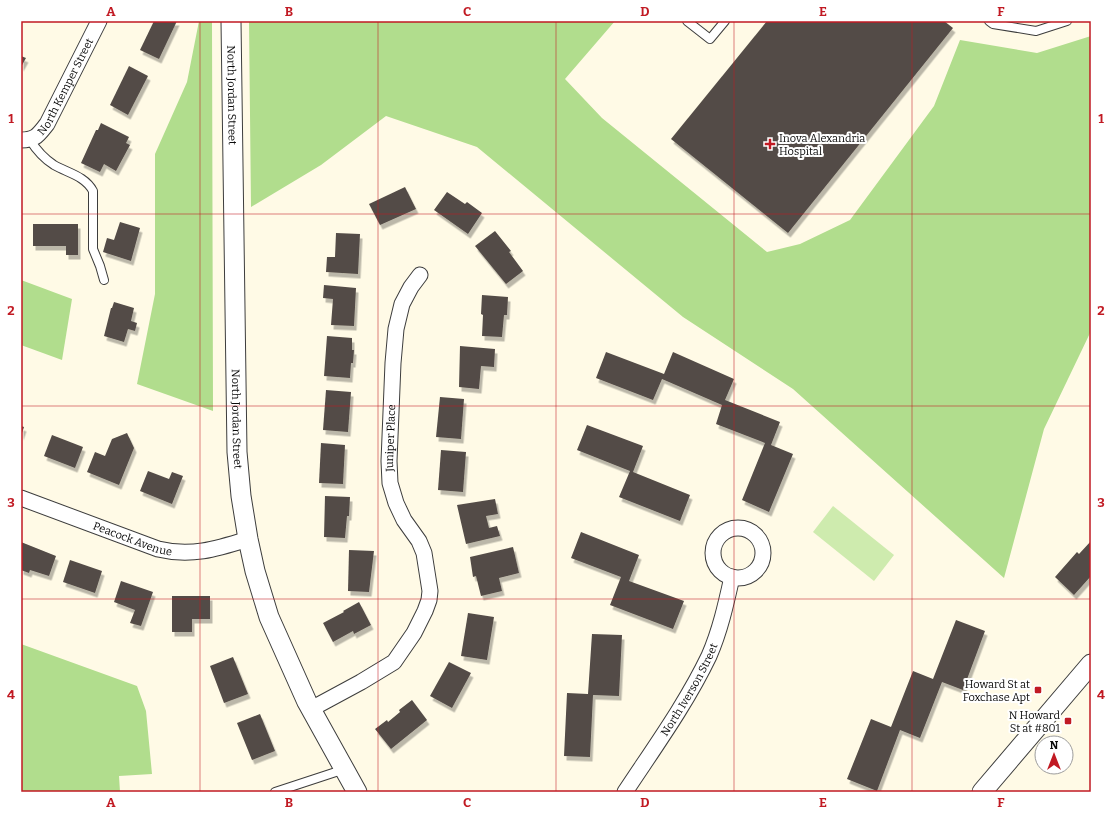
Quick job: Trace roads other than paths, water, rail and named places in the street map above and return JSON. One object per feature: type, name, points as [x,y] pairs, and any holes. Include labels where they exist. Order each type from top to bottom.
[{"type":"street","name":"North Kemper Street","points":[[26,140],[35,138],[47,124],[99,21]]},
{"type":"street","name":"North Jordan Street","points":[[231,21],[237,452],[241,496],[255,571],[269,617],[311,709],[356,792]]},
{"type":"street","name":"Juniper Place","points":[[311,709],[394,662],[414,633],[426,611],[429,600],[430,591],[424,552],[419,541],[404,520],[396,503],[390,483],[389,461],[396,329],[402,304],[411,287],[420,275]]},
{"type":"street","name":"Peacock Avenue","points":[[21,498],[158,549],[170,552],[183,553],[209,550],[248,539]]},
{"type":"street","name":"North Iverson Street","points":[[625,792],[685,700],[709,656],[719,629],[732,577]]},
{"type":"street","points":[[982,792],[1091,664]]},
{"type":"lane","points":[[687,21],[710,39],[725,21]]},
{"type":"lane","points":[[989,21],[993,24],[1036,31],[1067,21]]},
{"type":"lane","points":[[26,140],[54,165],[76,175],[89,184],[93,191],[93,249],[104,280]]},
{"type":"lane","points":[[275,792],[344,769]]},
{"type":"place","name":"Inova Alexandria Hospital","points":[[770,144]]},
{"type":"place","name":"Howard St at Foxchase Apt","points":[[1038,690]]},
{"type":"place","name":"N Howard St at #801","points":[[1068,721]]}]
